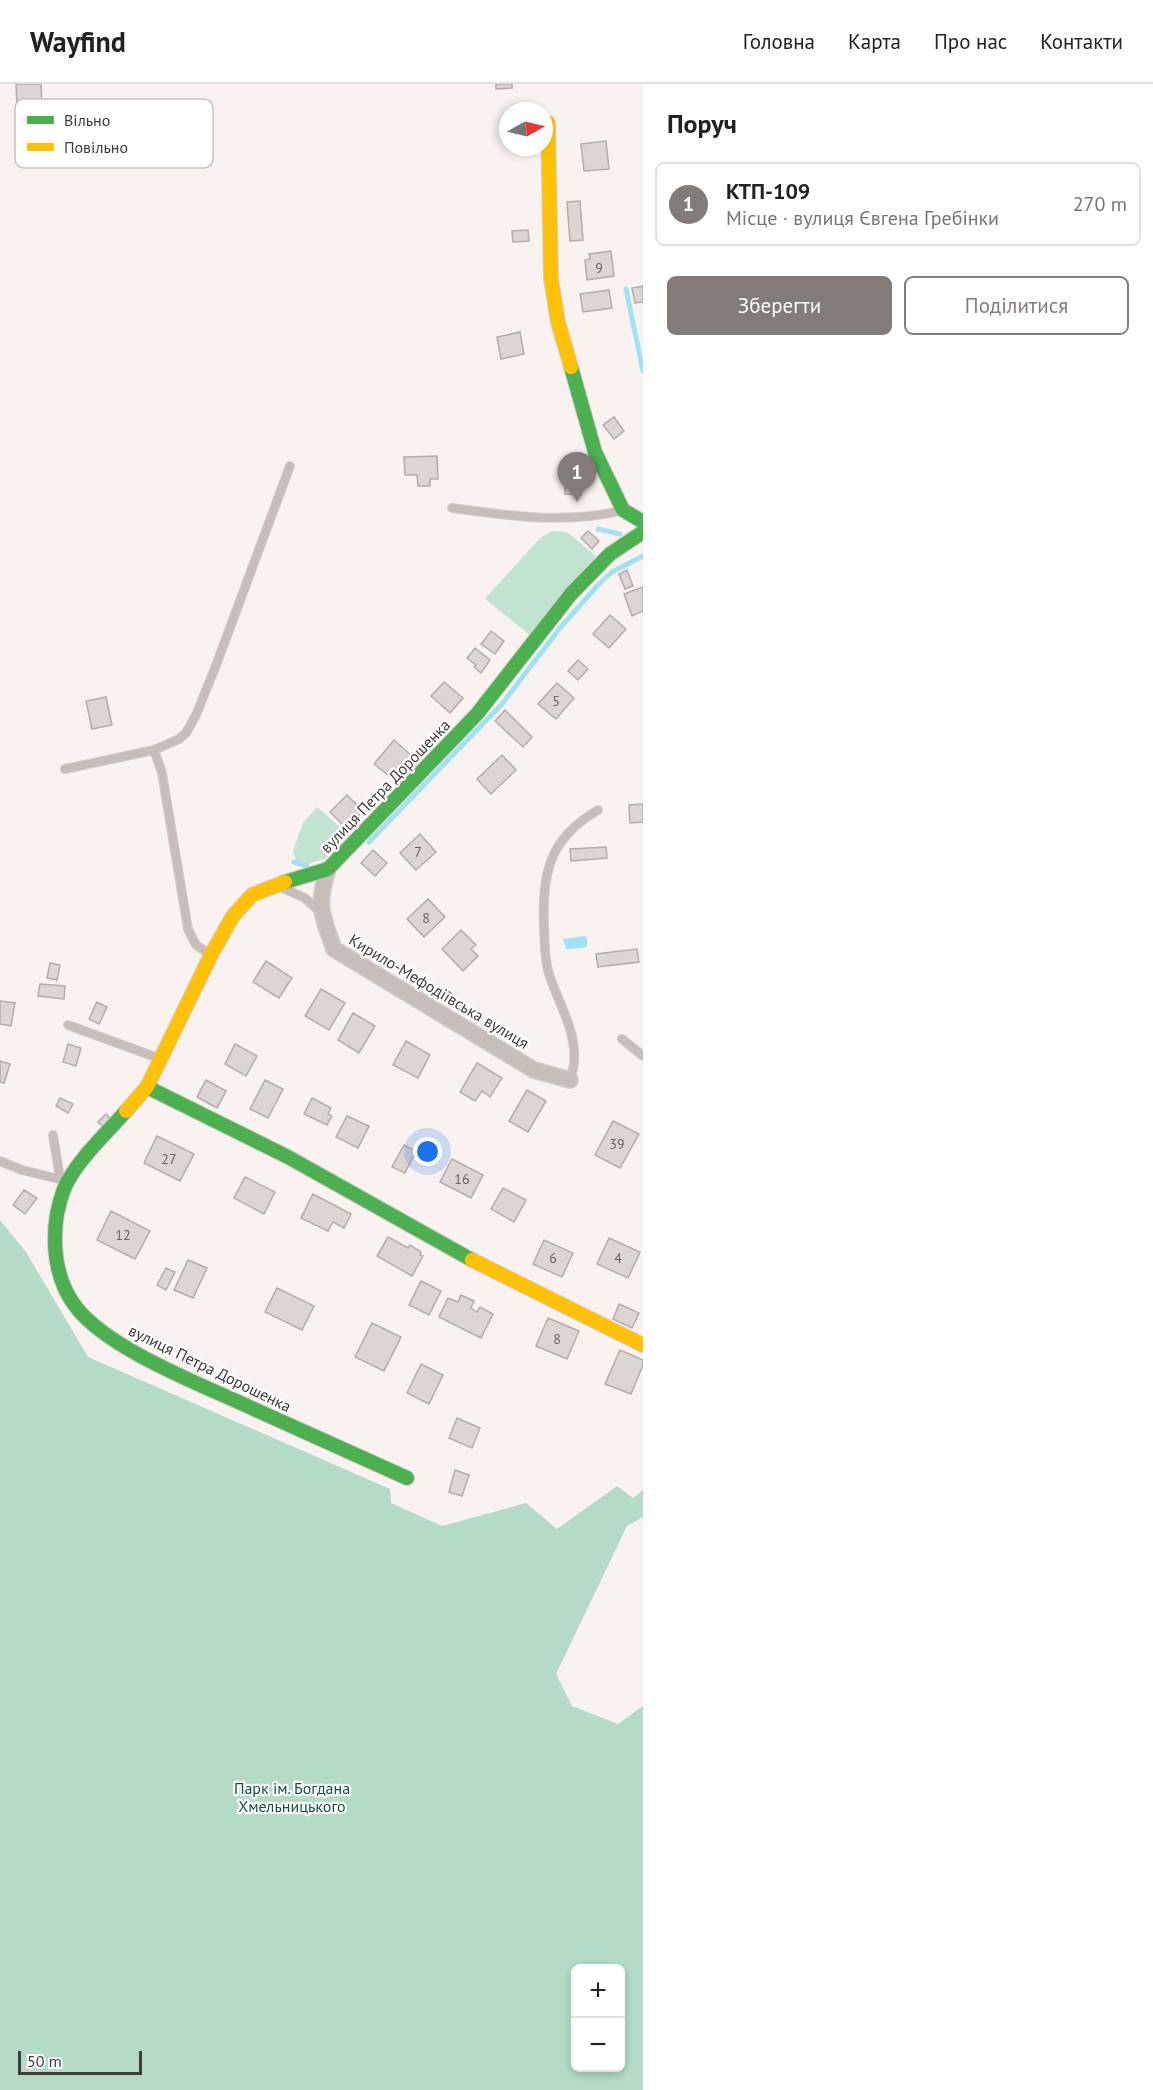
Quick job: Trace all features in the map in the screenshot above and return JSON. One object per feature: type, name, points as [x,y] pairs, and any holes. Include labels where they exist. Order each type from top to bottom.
[{"type":"street","points":[[549,156],[551,279],[558,322],[595,452],[623,510],[643,522]]},
{"type":"street","name":"вулиця Петра Дорошенка","points":[[407,1478],[184,1377],[120,1343],[87,1320],[75,1305],[63,1282],[58,1264],[55,1220],[63,1180],[147,1087],[232,916],[252,895],[273,885],[328,869],[477,714],[571,594],[610,554],[643,532]]},
{"type":"street","name":"Кирило-Мефодіївська вулиця","points":[[328,869],[321,889],[321,913],[334,949],[534,1070],[570,1080]]},
{"type":"street","points":[[147,1087],[288,1157],[455,1252],[643,1346]]},
{"type":"lane","points":[[65,770],[154,750],[179,739],[186,733],[196,715],[290,465]]},
{"type":"lane","points":[[452,507],[515,517],[575,519],[623,510]]},
{"type":"lane","points":[[154,750],[162,773],[188,929],[196,945],[211,955]]},
{"type":"lane","points":[[570,1080],[574,1062],[571,1032],[545,956],[543,895],[549,862],[581,820],[598,810]]},
{"type":"lane","points":[[273,885],[305,898],[321,913]]},
{"type":"lane","points":[[68,1025],[159,1059]]},
{"type":"lane","points":[[622,1040],[643,1056]]},
{"type":"lane","points":[[0,1161],[22,1170],[63,1180],[53,1135]]},
{"type":"green space","points":[[552,531],[567,532],[596,556],[531,636],[485,599],[540,538]]},
{"type":"green space","points":[[317,807],[350,836],[325,859],[304,865],[296,860],[293,851],[303,823]]},
{"type":"green space","name":"Парк ім. Богдана Хмельницького","points":[[0,1220],[26,1252],[88,1357],[390,1489],[391,1503],[442,1526],[526,1503],[557,1529],[617,1486],[633,1498],[643,1490],[643,1517],[627,1526],[556,1674],[572,1706],[618,1724],[643,1706],[643,2090],[0,2090]]},
{"type":"water","points":[[585,936],[587,946],[566,949],[563,939]]},
{"type":"building","points":[[16,84],[41,84],[42,99],[17,99]]},
{"type":"building","points":[[496,84],[512,84],[512,88],[496,89]]},
{"type":"building","points":[[606,141],[609,169],[584,171],[581,144]]},
{"type":"building","points":[[580,201],[583,240],[570,241],[567,202]]},
{"type":"building","points":[[528,230],[529,241],[513,242],[512,231]]},
{"type":"building","points":[[611,251],[614,276],[587,280],[585,260],[590,259],[589,254]]},
{"type":"building","points":[[643,286],[643,302],[635,303],[632,288]]},
{"type":"building","points":[[609,290],[612,308],[583,312],[580,294]]},
{"type":"building","points":[[520,332],[524,354],[501,359],[497,337]]},
{"type":"building","points":[[614,417],[624,431],[614,439],[603,425]]},
{"type":"building","points":[[437,456],[438,479],[430,479],[430,486],[418,486],[417,475],[405,475],[404,457]]},
{"type":"building","points":[[565,486],[581,487],[581,495],[565,494]]},
{"type":"building","points":[[588,531],[599,541],[592,549],[581,538]]},
{"type":"building","points":[[627,570],[633,586],[625,589],[619,574]]},
{"type":"building","points":[[643,587],[643,611],[632,616],[624,594]]},
{"type":"building","points":[[610,615],[626,629],[609,648],[593,634]]},
{"type":"building","points":[[491,631],[504,641],[495,654],[481,644]]},
{"type":"building","points":[[475,648],[490,660],[481,673],[474,667],[476,665],[467,658]]},
{"type":"building","points":[[578,660],[588,669],[578,680],[568,671]]},
{"type":"building","points":[[444,682],[463,698],[450,713],[431,696]]},
{"type":"building","points":[[557,683],[574,698],[556,719],[538,704]]},
{"type":"building","points":[[106,697],[112,725],[92,729],[86,701]]},
{"type":"building","points":[[505,710],[532,737],[523,747],[495,721]]},
{"type":"building","points":[[394,740],[412,756],[393,779],[374,764]]},
{"type":"building","points":[[502,755],[516,770],[491,794],[477,779]]},
{"type":"building","points":[[347,795],[363,811],[346,828],[330,812]]},
{"type":"building","points":[[643,804],[643,822],[630,823],[629,805]]},
{"type":"building","points":[[420,834],[436,852],[416,870],[400,853]]},
{"type":"building","points":[[606,847],[607,858],[571,861],[570,849]]},
{"type":"building","points":[[373,850],[387,863],[375,876],[361,863]]},
{"type":"building","points":[[428,899],[445,917],[424,937],[407,919]]},
{"type":"building","points":[[461,930],[476,945],[471,949],[478,956],[463,971],[442,949]]},
{"type":"building","points":[[637,949],[639,962],[598,967],[596,954]]},
{"type":"building","points":[[266,961],[292,978],[279,998],[253,982]]},
{"type":"building","points":[[50,963],[60,965],[57,980],[47,978]]},
{"type":"building","points":[[40,984],[65,986],[64,999],[38,996]]},
{"type":"building","points":[[321,989],[345,1003],[329,1030],[305,1016]]},
{"type":"building","points":[[0,1001],[15,1003],[11,1026],[0,1024]]},
{"type":"building","points":[[97,1002],[107,1007],[99,1024],[89,1019]]},
{"type":"building","points":[[353,1013],[375,1026],[359,1053],[338,1040]]},
{"type":"building","points":[[406,1041],[430,1055],[418,1078],[393,1065]]},
{"type":"building","points":[[68,1044],[81,1048],[76,1066],[63,1062]]},
{"type":"building","points":[[235,1044],[257,1056],[246,1076],[225,1064]]},
{"type":"building","points":[[0,1061],[10,1064],[4,1083],[0,1082]]},
{"type":"building","points":[[477,1063],[502,1078],[490,1097],[482,1091],[475,1101],[460,1092]]},
{"type":"building","points":[[206,1080],[226,1091],[217,1108],[197,1097]]},
{"type":"building","points":[[265,1080],[283,1089],[268,1118],[250,1109]]},
{"type":"building","points":[[527,1090],[546,1101],[528,1132],[509,1121]]},
{"type":"building","points":[[60,1098],[73,1104],[68,1113],[56,1106]]},
{"type":"building","points":[[312,1098],[331,1108],[328,1114],[332,1116],[327,1125],[304,1114]]},
{"type":"building","points":[[106,1114],[111,1119],[103,1127],[98,1122]]},
{"type":"building","points":[[347,1116],[369,1126],[358,1148],[336,1137]]},
{"type":"building","points":[[613,1121],[639,1134],[620,1168],[595,1155]]},
{"type":"building","points":[[157,1136],[194,1154],[180,1181],[144,1163]]},
{"type":"building","points":[[404,1145],[416,1151],[405,1173],[392,1167]]},
{"type":"building","points":[[452,1159],[483,1175],[471,1198],[440,1182]]},
{"type":"building","points":[[245,1177],[275,1192],[264,1214],[234,1198]]},
{"type":"building","points":[[503,1188],[526,1200],[514,1222],[491,1209]]},
{"type":"building","points":[[24,1190],[37,1198],[25,1214],[13,1205]]},
{"type":"building","points":[[313,1194],[351,1214],[344,1228],[333,1222],[328,1231],[301,1218]]},
{"type":"building","points":[[111,1211],[150,1231],[135,1259],[97,1240]]},
{"type":"building","points":[[388,1237],[408,1248],[410,1245],[421,1252],[420,1255],[423,1256],[412,1276],[377,1256]]},
{"type":"building","points":[[609,1238],[640,1252],[628,1278],[597,1264]]},
{"type":"building","points":[[544,1240],[573,1253],[562,1277],[533,1264]]},
{"type":"building","points":[[188,1260],[207,1268],[193,1298],[174,1290]]},
{"type":"building","points":[[166,1268],[175,1272],[166,1290],[157,1285]]},
{"type":"building","points":[[421,1281],[441,1291],[429,1315],[409,1305]]},
{"type":"building","points":[[277,1288],[314,1306],[302,1330],[265,1312]]},
{"type":"building","points":[[461,1295],[474,1301],[471,1308],[477,1312],[480,1307],[493,1314],[481,1338],[439,1317],[448,1298],[458,1302]]},
{"type":"building","points":[[619,1304],[639,1313],[632,1328],[613,1319]]},
{"type":"building","points":[[548,1318],[579,1331],[567,1359],[536,1346]]},
{"type":"building","points":[[372,1323],[401,1337],[384,1371],[355,1357]]},
{"type":"building","points":[[620,1350],[643,1360],[631,1394],[605,1384]]},
{"type":"building","points":[[421,1364],[443,1375],[429,1404],[407,1393]]},
{"type":"building","points":[[457,1418],[480,1428],[472,1448],[449,1438]]},
{"type":"building","points":[[455,1470],[469,1475],[462,1496],[449,1492]]},
{"type":"waterway","points":[[626,289],[643,371]]},
{"type":"waterway","points":[[598,529],[620,534]]},
{"type":"waterway","points":[[369,842],[502,704],[560,628],[599,584],[612,572],[643,556]]},
{"type":"waterway","points":[[294,862],[307,866]]},
{"type":"traffic: fast","points":[[571,367],[595,452],[623,510],[643,522]]},
{"type":"traffic: fast","points":[[285,882],[328,869],[477,714],[571,594],[610,554],[643,532]]},
{"type":"traffic: fast","points":[[147,1087],[288,1157],[472,1260]]},
{"type":"traffic: fast","points":[[126,1111],[76,1169],[59,1203],[55,1250],[62,1280],[76,1307],[109,1337],[154,1363],[407,1478]]},
{"type":"traffic: slow","points":[[549,156],[551,279],[558,322],[571,367]]},
{"type":"traffic: slow","points":[[126,1111],[147,1087],[211,955],[233,916],[252,895],[285,882]]},
{"type":"traffic: slow","points":[[472,1260],[643,1345]]},
{"type":"place","name":"КТП-109","points":[[577,502]]}]
